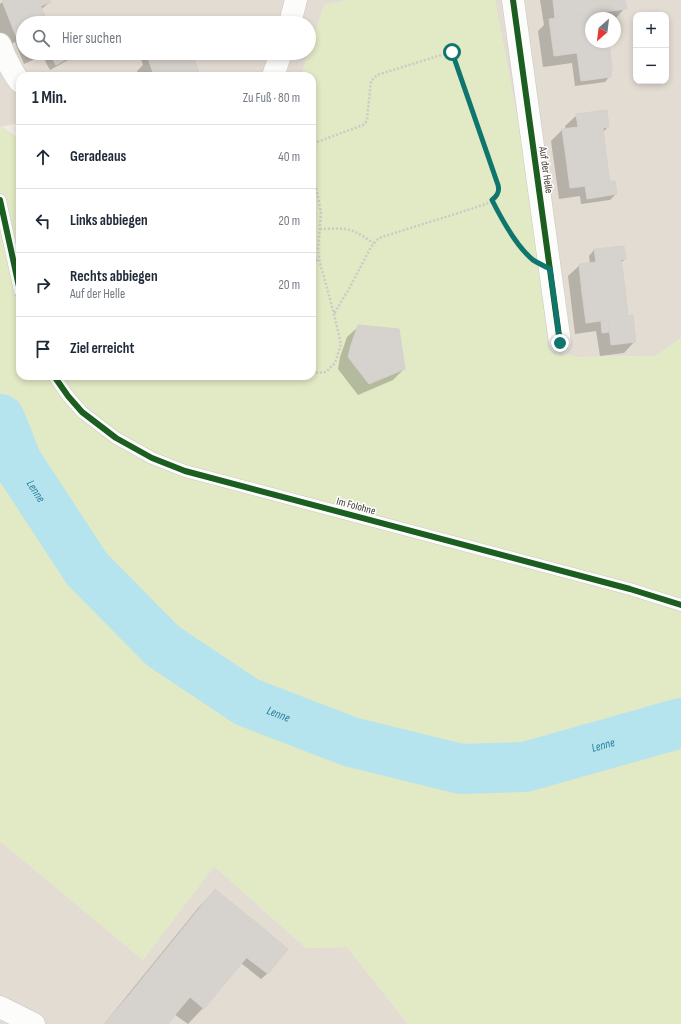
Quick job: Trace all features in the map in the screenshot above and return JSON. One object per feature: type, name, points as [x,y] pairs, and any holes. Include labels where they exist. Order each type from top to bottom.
[{"type":"street","points":[[292,16],[296,0]]},
{"type":"street","name":"Auf der Helle","points":[[513,0],[560,343]]},
{"type":"street","points":[[0,44],[16,78]]},
{"type":"street","points":[[274,72],[279,60]]},
{"type":"street","points":[[0,1007],[34,1024]]},
{"type":"lane","points":[[0,200],[16,273]]},
{"type":"lane","name":"Im Folohne","points":[[57,380],[82,412],[116,438],[152,458],[185,471],[630,589],[681,605]]},
{"type":"path","points":[[316,143],[363,125],[366,122],[371,81],[377,75],[452,52],[499,189],[498,193],[492,200],[474,208],[378,239],[374,243],[334,314]]},
{"type":"path","points":[[316,189],[321,213],[318,250],[319,259],[341,344],[335,363],[326,372],[316,373]]},
{"type":"path","points":[[492,200],[500,216],[526,253],[534,260],[550,269]]},
{"type":"path","points":[[320,229],[350,230],[374,243]]},
{"type":"shaded area","points":[[0,0],[350,0],[324,5],[316,30],[316,16],[16,16],[16,60],[306,60],[302,72],[16,72],[16,124],[0,127]]},
{"type":"shaded area","points":[[495,0],[681,0],[681,338],[656,356],[575,357],[548,347],[525,159]]},
{"type":"shaded area","points":[[0,841],[143,960],[214,866],[306,948],[347,947],[408,1024],[0,1024]]},
{"type":"green space","points":[[350,0],[495,0],[525,159],[548,347],[575,357],[656,356],[681,338],[681,1024],[408,1024],[347,947],[306,948],[214,866],[143,960],[0,841],[0,127],[1,126],[16,136],[16,380],[316,380],[316,72],[302,72],[306,60],[316,60],[316,30],[324,5]]},
{"type":"building","points":[[38,0],[45,16],[16,16],[16,36],[2,1]]},
{"type":"building","points":[[38,0],[50,0],[51,2],[41,6]]},
{"type":"building","points":[[553,0],[625,0],[627,9],[603,12],[585,12],[585,14],[555,18]]},
{"type":"building","points":[[585,14],[585,48],[600,48],[600,50],[554,56],[549,19]]},
{"type":"building","points":[[600,48],[610,48],[612,68],[611,77],[581,81],[580,74],[611,69],[609,55],[601,56]]},
{"type":"building","points":[[600,50],[601,56],[609,55],[611,69],[580,74],[577,53]]},
{"type":"building","points":[[53,60],[65,60],[56,65]]},
{"type":"building","points":[[149,60],[195,60],[199,72],[153,72]]},
{"type":"building","points":[[607,110],[609,127],[603,128],[606,153],[566,158],[562,129],[578,127],[576,114]]},
{"type":"building","points":[[606,153],[610,183],[570,188],[566,158]]},
{"type":"building","points":[[610,181],[615,181],[617,194],[587,199],[585,186],[610,183]]},
{"type":"building","points":[[624,246],[626,259],[596,262],[594,249]]},
{"type":"building","points":[[621,259],[625,288],[582,293],[579,264]]},
{"type":"building","points":[[625,288],[628,316],[633,315],[636,342],[611,345],[608,320],[586,323],[582,293]]},
{"type":"building","points":[[608,320],[609,332],[602,333],[601,321]]},
{"type":"building","points":[[358,325],[399,329],[405,369],[369,384],[348,357]]},
{"type":"building","points":[[215,889],[268,932],[204,1009],[190,997],[179,1010],[154,989],[141,1005],[129,995]]},
{"type":"building","points":[[268,932],[288,949],[268,974],[247,958]]},
{"type":"building","points":[[154,989],[179,1010],[168,1024],[104,1024],[129,995],[141,1005]]},
{"type":"waterway","name":"Lenne","points":[[0,419],[17,462],[87,569],[163,646],[247,702],[351,742],[461,769],[525,767],[681,723]]},
{"type":"cycle path","points":[[513,0],[560,343]]},
{"type":"cycle path","points":[[0,200],[16,273]]},
{"type":"cycle path","points":[[57,380],[82,412],[116,438],[152,458],[185,471],[630,589],[681,605]]},
{"type":"route","points":[[452,52],[498,185],[498,193],[492,200],[500,216],[526,253],[534,260],[550,269],[560,343]]}]
